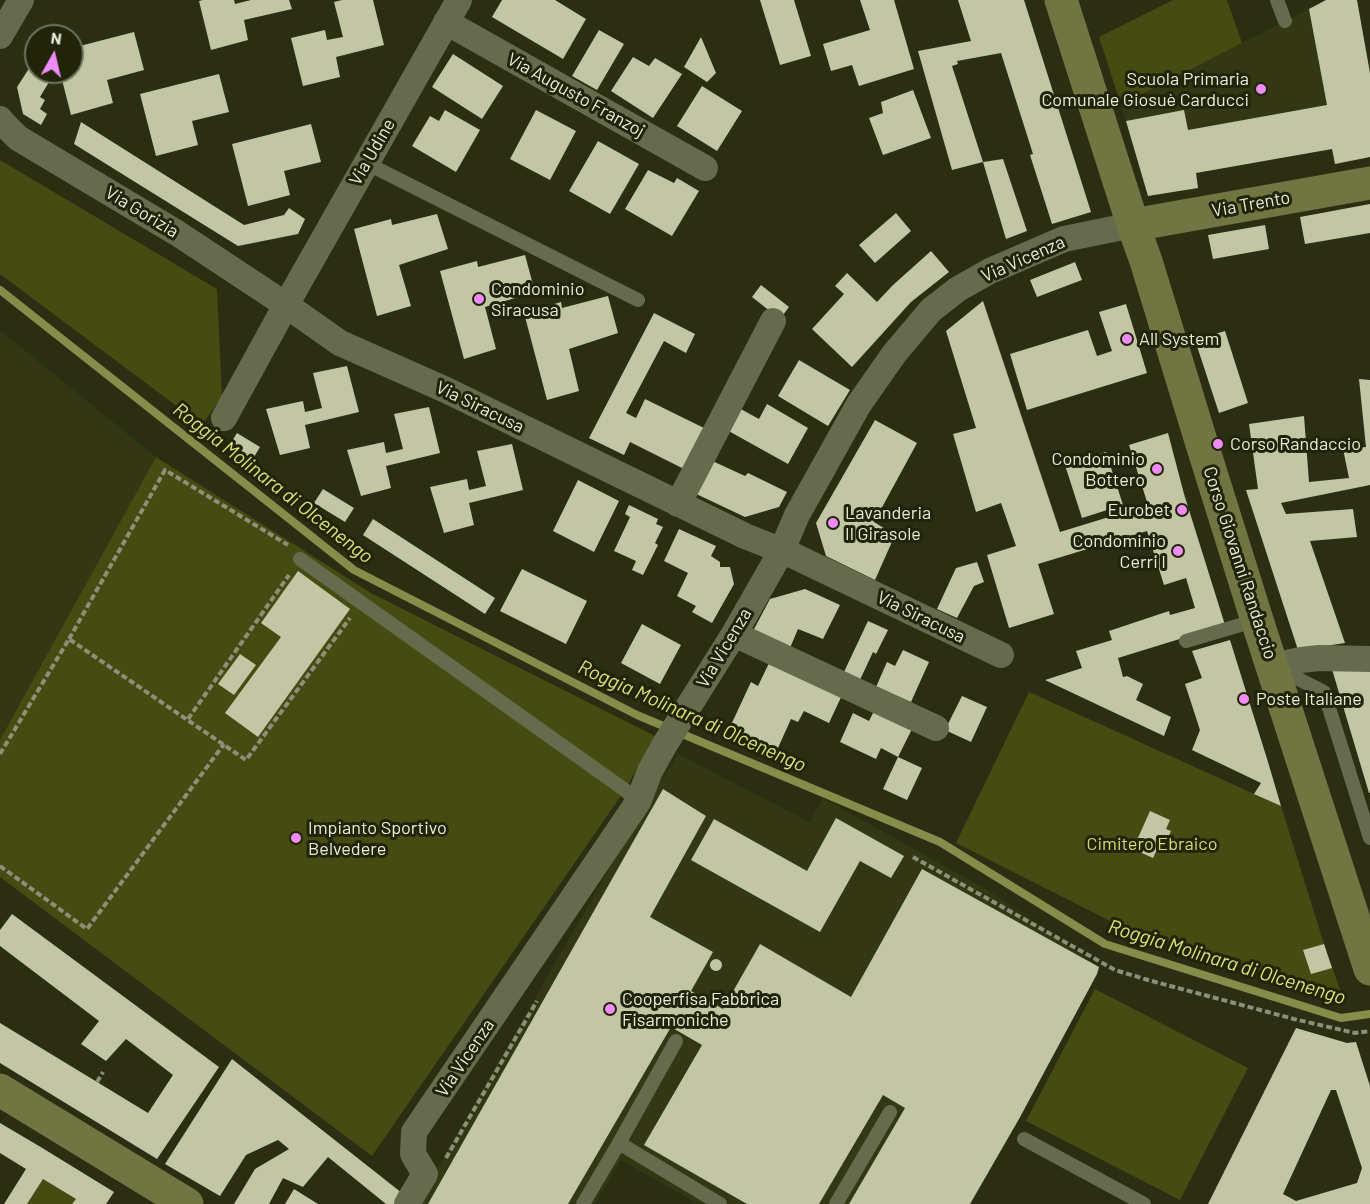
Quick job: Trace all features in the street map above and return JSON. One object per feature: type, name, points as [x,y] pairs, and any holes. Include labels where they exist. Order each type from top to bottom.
[{"type":"main road","name":"Corso Giovanni Randaccio","points":[[1061,0],[1146,261],[1272,666],[1362,915],[1370,969]]},
{"type":"main road","name":"Via Trento","points":[[1133,225],[1370,183]]},
{"type":"main road","points":[[0,1090],[187,1204]]},
{"type":"street","points":[[0,36],[21,0]]},
{"type":"street","name":"Via Udine","points":[[224,418],[459,0]]},
{"type":"street","name":"Via Augusto Franzoj","points":[[446,22],[705,168]]},
{"type":"street","name":"Via Gorizia","points":[[0,119],[18,138],[177,232],[286,305]]},
{"type":"street","name":"Via Vicenza","points":[[407,1204],[425,1174],[413,1154],[414,1132],[638,802],[650,771],[734,634],[782,550],[797,515],[859,404],[894,354],[931,310],[958,289],[990,271],[1064,239],[1133,225]]},
{"type":"street","name":"Via Siracusa","points":[[286,305],[340,343],[446,390],[745,536],[782,550],[1001,655]]},
{"type":"street","points":[[678,504],[773,321]]},
{"type":"street","points":[[734,634],[936,728]]},
{"type":"street","points":[[1272,666],[1319,658],[1370,659]]},
{"type":"lane","points":[[1277,0],[1285,21]]},
{"type":"lane","points":[[366,163],[638,300]]},
{"type":"lane","points":[[300,559],[625,790],[638,802]]},
{"type":"lane","points":[[1186,641],[1257,620]]},
{"type":"lane","points":[[1272,666],[1324,692],[1370,838]]},
{"type":"lane","points":[[583,1204],[676,1041]]},
{"type":"lane","points":[[836,1204],[890,1112]]},
{"type":"lane","points":[[1024,1139],[1144,1204]]},
{"type":"lane","points":[[619,1143],[720,1204]]},
{"type":"path","points":[[0,754],[69,639],[165,470],[304,555],[188,719]]},
{"type":"path","points":[[69,639],[246,760],[361,603]]},
{"type":"path","points":[[0,866],[87,929],[224,744]]},
{"type":"path","points":[[913,857],[1115,970],[1294,1019],[1355,1033],[1370,1031]]},
{"type":"path","points":[[97,1082],[103,1072]]},
{"type":"shaded area","name":"Scuola Primaria Comunale Giosuè Carducci","points":[[1326,0],[1357,0],[1370,73],[1370,157],[1335,164],[1332,149],[1196,173],[1198,188],[1148,196],[1121,105]]},
{"type":"shaded area","points":[[0,330],[156,457],[0,746]]},
{"type":"shaded area","points":[[678,754],[810,822],[823,798],[991,892],[1099,967],[971,1204],[698,1204],[621,1160],[595,1204],[417,1204],[641,813]]},
{"type":"green space","points":[[1173,0],[1227,0],[1242,43],[1121,105],[1099,37]]},
{"type":"green space","points":[[0,160],[217,289],[222,396],[202,425],[0,274]]},
{"type":"green space","name":"Impianto Sportivo Belvedere","points":[[156,457],[371,593],[655,736],[625,790],[372,1156],[0,877],[0,740]]},
{"type":"green space","name":"Cimitero Ebraico","points":[[1029,692],[1281,806],[1343,998],[1118,925],[956,843]]},
{"type":"green space","points":[[1095,989],[1248,1068],[1180,1200],[1026,1121]]},
{"type":"green space","points":[[43,1179],[76,1199],[72,1204],[27,1204]]},
{"type":"building","points":[[234,0],[235,4],[251,0],[289,0],[292,9],[244,20],[248,40],[211,50],[199,1]]},
{"type":"building","points":[[373,0],[384,45],[336,57],[340,77],[303,86],[291,38],[325,30],[327,40],[343,37],[334,2]]},
{"type":"building","points":[[502,0],[555,0],[586,19],[563,59],[492,17]]},
{"type":"building","points":[[760,0],[794,0],[811,56],[780,65]]},
{"type":"building","points":[[860,0],[894,0],[914,69],[859,86],[852,65],[831,71],[823,44],[870,30]]},
{"type":"building","points":[[958,0],[1024,0],[1091,212],[1052,224],[1001,53],[957,61],[958,64],[952,66],[983,162],[952,170],[918,51],[971,41]]},
{"type":"building","points":[[1326,0],[1357,0],[1370,73],[1370,157],[1335,164],[1332,149],[1196,173],[1198,188],[1148,196],[1126,121],[1184,110],[1188,130],[1327,105],[1309,9]]},
{"type":"building","points":[[599,30],[624,44],[597,90],[572,76]]},
{"type":"building","points":[[134,32],[144,70],[107,80],[113,103],[71,115],[63,84],[84,84],[84,45]]},
{"type":"building","points":[[701,37],[716,73],[707,82],[684,67]]},
{"type":"building","points":[[453,54],[503,86],[482,119],[432,87]]},
{"type":"building","points":[[633,57],[649,66],[655,58],[682,74],[653,118],[611,91]]},
{"type":"building","points":[[219,74],[229,112],[192,121],[198,145],[156,156],[140,94]]},
{"type":"building","points":[[24,76],[24,84],[48,84],[40,97],[45,100],[40,109],[47,114],[41,125],[23,114],[17,87]]},
{"type":"building","points":[[702,86],[742,111],[717,151],[677,126]]},
{"type":"building","points":[[913,90],[931,138],[883,155],[869,118],[883,113],[881,102]]},
{"type":"building","points":[[445,110],[480,130],[456,172],[412,146],[430,116],[439,121]]},
{"type":"building","points":[[536,110],[576,131],[550,180],[510,159]]},
{"type":"building","points":[[81,122],[244,225],[284,215],[289,208],[305,219],[298,234],[238,246],[74,144]]},
{"type":"building","points":[[311,124],[321,162],[284,171],[290,195],[248,206],[232,144]]},
{"type":"building","points":[[598,141],[639,164],[610,214],[569,191]]},
{"type":"building","points":[[1003,159],[1027,231],[1006,239],[983,162]]},
{"type":"building","points":[[648,170],[674,183],[677,178],[699,191],[672,236],[625,209]]},
{"type":"building","points":[[1370,204],[1370,233],[1305,244],[1300,217]]},
{"type":"building","points":[[896,213],[911,231],[875,263],[859,245]]},
{"type":"building","points":[[437,214],[448,249],[399,265],[411,306],[377,316],[354,229],[391,219],[392,225]]},
{"type":"building","points":[[1265,225],[1269,249],[1213,259],[1208,235]]},
{"type":"building","points":[[931,251],[949,272],[911,302],[852,367],[812,329],[844,294],[835,286],[847,273],[877,302]]},
{"type":"building","name":"Condominio Siracusa","points":[[525,255],[535,292],[485,307],[496,349],[464,359],[440,271],[477,261],[478,267]]},
{"type":"building","points":[[1075,262],[1082,280],[1037,297],[1030,280]]},
{"type":"building","points":[[761,285],[789,307],[780,319],[752,297]]},
{"type":"building","points":[[608,296],[618,333],[569,349],[579,391],[547,400],[524,313],[561,302],[562,308]]},
{"type":"building","points":[[983,301],[1060,532],[1148,505],[1129,445],[1168,433],[1184,494],[1225,625],[1118,658],[1123,677],[1127,676],[1143,684],[1136,700],[1171,717],[1164,736],[1045,680],[1082,668],[1076,651],[1112,640],[1109,631],[1169,611],[1170,615],[1195,608],[1186,578],[1164,585],[1147,531],[1038,564],[1054,614],[1009,628],[987,555],[1016,546],[1001,503],[976,512],[953,434],[976,428],[946,331]]},
{"type":"building","points":[[1126,304],[1147,373],[1027,410],[1010,354],[1088,330],[1097,356],[1112,351],[1099,312]]},
{"type":"building","points":[[654,313],[695,334],[686,353],[664,341],[626,413],[636,418],[645,399],[704,428],[684,469],[630,442],[624,455],[589,438]]},
{"type":"building","points":[[1225,331],[1248,403],[1219,413],[1195,340]]},
{"type":"building","points":[[799,360],[850,390],[828,426],[778,396]]},
{"type":"building","points":[[347,366],[359,412],[305,425],[310,448],[280,455],[266,409],[303,401],[305,412],[322,408],[313,373]]},
{"type":"building","points":[[1359,379],[1370,380],[1370,485],[1281,503],[1286,514],[1353,509],[1357,537],[1310,541],[1345,643],[1298,650],[1246,490],[1258,489],[1249,424],[1304,416],[1309,482],[1349,478],[1343,449],[1366,447]]},
{"type":"building","points":[[767,404],[808,428],[788,464],[725,429],[737,407],[759,419]]},
{"type":"building","points":[[429,407],[440,453],[386,466],[391,488],[361,496],[347,450],[384,442],[386,453],[403,449],[394,414]]},
{"type":"building","points":[[875,420],[917,443],[874,522],[895,535],[875,580],[826,556],[816,523]]},
{"type":"building","points":[[237,433],[260,447],[251,462],[227,449]]},
{"type":"building","points":[[512,444],[523,490],[469,503],[474,525],[444,533],[430,487],[467,479],[469,490],[486,486],[477,451]]},
{"type":"building","points":[[1106,452],[1123,505],[1082,518],[1065,465]]},
{"type":"building","points":[[708,459],[745,476],[748,473],[787,492],[779,507],[745,517],[692,492]]},
{"type":"building","points":[[578,480],[619,501],[594,552],[553,531]]},
{"type":"building","points":[[323,489],[354,508],[345,522],[314,503]]},
{"type":"building","points":[[629,505],[658,519],[656,524],[663,527],[655,543],[658,545],[643,575],[632,570],[636,561],[614,551],[630,517],[625,514]]},
{"type":"building","points":[[373,519],[495,598],[485,614],[363,535]]},
{"type":"building","points":[[679,529],[716,546],[711,556],[720,562],[720,567],[730,567],[734,584],[712,623],[692,612],[696,606],[677,596],[688,573],[664,561]]},
{"type":"building","points":[[977,562],[984,582],[974,586],[957,618],[937,609],[956,568]]},
{"type":"building","points":[[522,569],[587,601],[566,644],[500,611]]},
{"type":"building","points":[[298,571],[350,609],[258,737],[225,713],[281,637],[261,623]]},
{"type":"building","points":[[805,589],[840,605],[823,639],[798,629],[790,648],[753,631],[770,599]]},
{"type":"building","points":[[868,621],[888,630],[876,654],[873,652],[859,682],[843,674]]},
{"type":"building","points":[[642,624],[681,645],[660,684],[621,663]]},
{"type":"building","points":[[1230,640],[1281,806],[1254,794],[1261,783],[1192,750],[1200,730],[1185,684],[1202,678],[1192,651]]},
{"type":"building","points":[[903,650],[929,662],[911,702],[876,687],[887,662],[895,666]]},
{"type":"building","points":[[240,654],[256,665],[234,695],[218,684]]},
{"type":"building","points":[[771,659],[843,693],[829,723],[804,711],[798,722],[791,719],[777,750],[730,727],[751,682],[758,686]]},
{"type":"building","points":[[1331,666],[1370,667],[1370,793],[1369,793]]},
{"type":"building","points":[[962,696],[987,707],[971,742],[945,730]]},
{"type":"building","points":[[874,711],[912,729],[898,757],[881,748],[876,759],[840,742],[853,713],[869,721]]},
{"type":"building","points":[[898,757],[922,768],[907,800],[883,789]]},
{"type":"building","points":[[663,789],[706,816],[650,917],[713,952],[691,991],[723,1009],[760,944],[851,997],[922,869],[1099,967],[1019,1119],[970,1204],[849,1204],[905,1108],[883,1095],[819,1204],[747,1204],[644,1145],[702,1045],[671,1027],[568,1204],[428,1204]]},
{"type":"building","points":[[1150,811],[1170,820],[1166,829],[1171,831],[1163,849],[1158,847],[1153,858],[1133,849]]},
{"type":"building","points":[[836,818],[904,856],[891,878],[860,861],[820,932],[691,860],[714,819],[807,871]]},
{"type":"building","points":[[12,914],[219,1067],[157,1159],[0,1063],[0,1023],[148,1113],[173,1075],[126,1039],[106,1061],[81,1044],[99,1021],[0,946],[0,930]]},
{"type":"building","points":[[1324,944],[1332,968],[1311,974],[1303,950]]},
{"type":"building","points":[[716,959],[722,965],[716,971],[710,965]]},
{"type":"building","points":[[1296,1028],[1347,1043],[1356,1042],[1370,1086],[1370,1204],[1208,1204]],"holes":[[[1331,1090],[1336,1090],[1362,1168],[1357,1183],[1296,1201],[1283,1194]]]},
{"type":"building","points":[[232,1059],[407,1197],[402,1204],[386,1204],[328,1157],[303,1187],[283,1178],[269,1204],[234,1204],[255,1169],[289,1149],[278,1140],[246,1155],[220,1196],[165,1164]]},
{"type":"building","points":[[0,1123],[114,1192],[106,1204],[72,1204],[76,1199],[43,1179],[27,1204],[4,1204],[26,1169],[0,1153]]},
{"type":"building","points":[[294,1189],[318,1204],[285,1204]]},
{"type":"waterway","name":"Roggia Molinara di Olcenengo","points":[[0,290],[354,570],[637,715],[940,842],[1105,944],[1341,1018],[1370,1014]]},
{"type":"place","name":"Scuola Primaria Comunale Giosuè Carducci","points":[[1261,89]]},
{"type":"place","name":"Condominio Siracusa","points":[[479,299]]},
{"type":"place","name":"All System","points":[[1127,339]]},
{"type":"place","name":"Corso Randaccio","points":[[1218,444]]},
{"type":"place","name":"Condominio Bottero","points":[[1157,469]]},
{"type":"place","name":"Eurobet","points":[[1182,510]]},
{"type":"place","name":"Lavanderia Il Girasole","points":[[833,523]]},
{"type":"place","name":"Condominio Cerri I","points":[[1178,551]]},
{"type":"place","name":"Poste Italiane","points":[[1244,699]]},
{"type":"place","name":"Impianto Sportivo Belvedere","points":[[296,838]]},
{"type":"place","name":"Cooperfisa Fabbrica Fisarmoniche","points":[[610,1009]]}]
